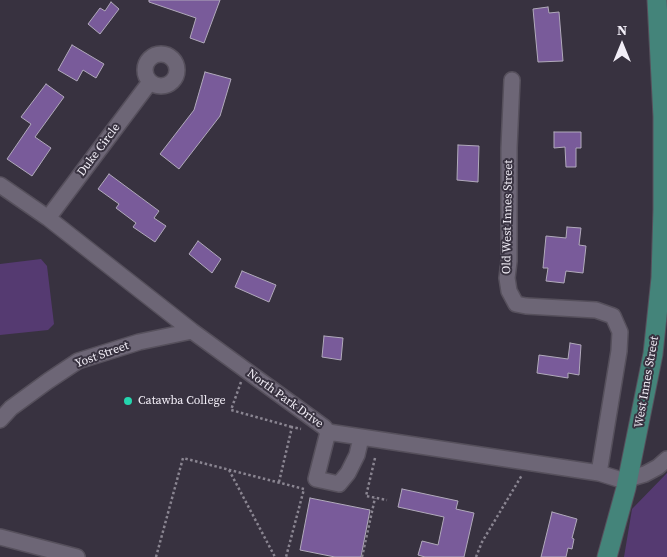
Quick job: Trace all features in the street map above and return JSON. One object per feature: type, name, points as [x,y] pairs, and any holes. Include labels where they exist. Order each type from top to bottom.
[{"type":"main road","name":"West Innes Street","points":[[607,557],[628,480],[653,354],[661,278],[664,209],[663,117],[657,0]]},
{"type":"main road","name":"West Innes Street","points":[[617,522],[619,557]]},
{"type":"street","name":"Old West Innes Street","points":[[512,80],[507,278],[509,290],[516,304],[596,310],[613,316],[620,332],[619,351],[599,473]]},
{"type":"street","name":"Duke Circle","points":[[48,218],[150,82]]},
{"type":"street","name":"North Park Drive","points":[[0,184],[48,218],[192,332],[324,427],[328,432],[599,473],[628,480]]},
{"type":"street","name":"Yost Street","points":[[0,420],[11,408],[78,361],[139,342],[192,332]]},
{"type":"street","points":[[328,432],[316,479],[339,484],[348,473],[357,455],[361,438]]},
{"type":"street","points":[[628,480],[645,474],[658,467],[667,459]]},
{"type":"street","points":[[0,537],[77,557]]},
{"type":"path","points":[[243,377],[231,410],[306,430]]},
{"type":"path","points":[[279,482],[292,427]]},
{"type":"path","points":[[156,557],[183,458],[304,489],[286,557]]},
{"type":"path","points":[[375,458],[366,496],[387,500]]},
{"type":"path","points":[[229,470],[275,557]]},
{"type":"path","points":[[476,557],[482,542],[522,475]]},
{"type":"path","points":[[362,557],[375,498]]},
{"type":"shaded area","points":[[41,259],[47,266],[54,324],[48,330],[0,335],[0,264]]},
{"type":"shaded area","points":[[667,473],[667,557],[624,557],[632,509]]},
{"type":"building","points":[[149,0],[220,0],[204,43],[190,38],[196,18],[149,2]]},
{"type":"building","points":[[111,2],[119,9],[100,34],[88,24],[100,8],[105,11]]},
{"type":"building","points":[[548,7],[549,13],[559,12],[563,61],[538,62],[533,9]]},
{"type":"building","points":[[72,45],[104,64],[96,78],[83,70],[77,81],[58,70]]},
{"type":"building","points":[[205,72],[231,79],[220,116],[179,169],[160,154],[194,110]]},
{"type":"building","points":[[46,84],[64,97],[35,137],[51,148],[32,176],[7,159],[31,124],[21,117]]},
{"type":"building","points":[[554,132],[581,132],[581,148],[576,148],[576,167],[566,167],[565,147],[554,148]]},
{"type":"building","points":[[458,145],[479,146],[478,182],[457,180]]},
{"type":"building","points":[[109,174],[159,211],[154,218],[166,226],[155,242],[133,227],[136,223],[116,208],[119,204],[98,189]]},
{"type":"building","points":[[567,227],[581,228],[579,245],[586,246],[583,273],[566,271],[564,283],[546,281],[548,268],[543,268],[546,236],[566,238]]},
{"type":"building","points":[[198,241],[221,259],[212,273],[189,254]]},
{"type":"building","points":[[242,271],[276,285],[269,302],[235,287]]},
{"type":"building","points":[[324,336],[343,338],[341,360],[322,357]]},
{"type":"building","points":[[570,343],[581,345],[579,375],[568,373],[568,378],[537,373],[539,355],[568,359]]},
{"type":"building","points":[[402,489],[458,501],[456,509],[474,513],[464,557],[425,557],[418,555],[422,541],[438,545],[444,517],[398,507]]},
{"type":"building","points":[[310,498],[370,510],[361,557],[335,557],[300,550]]},
{"type":"building","points":[[552,512],[577,519],[572,538],[574,539],[572,549],[568,548],[566,557],[541,557]]},
{"type":"place","name":"Catawba College","points":[[128,401]]}]
